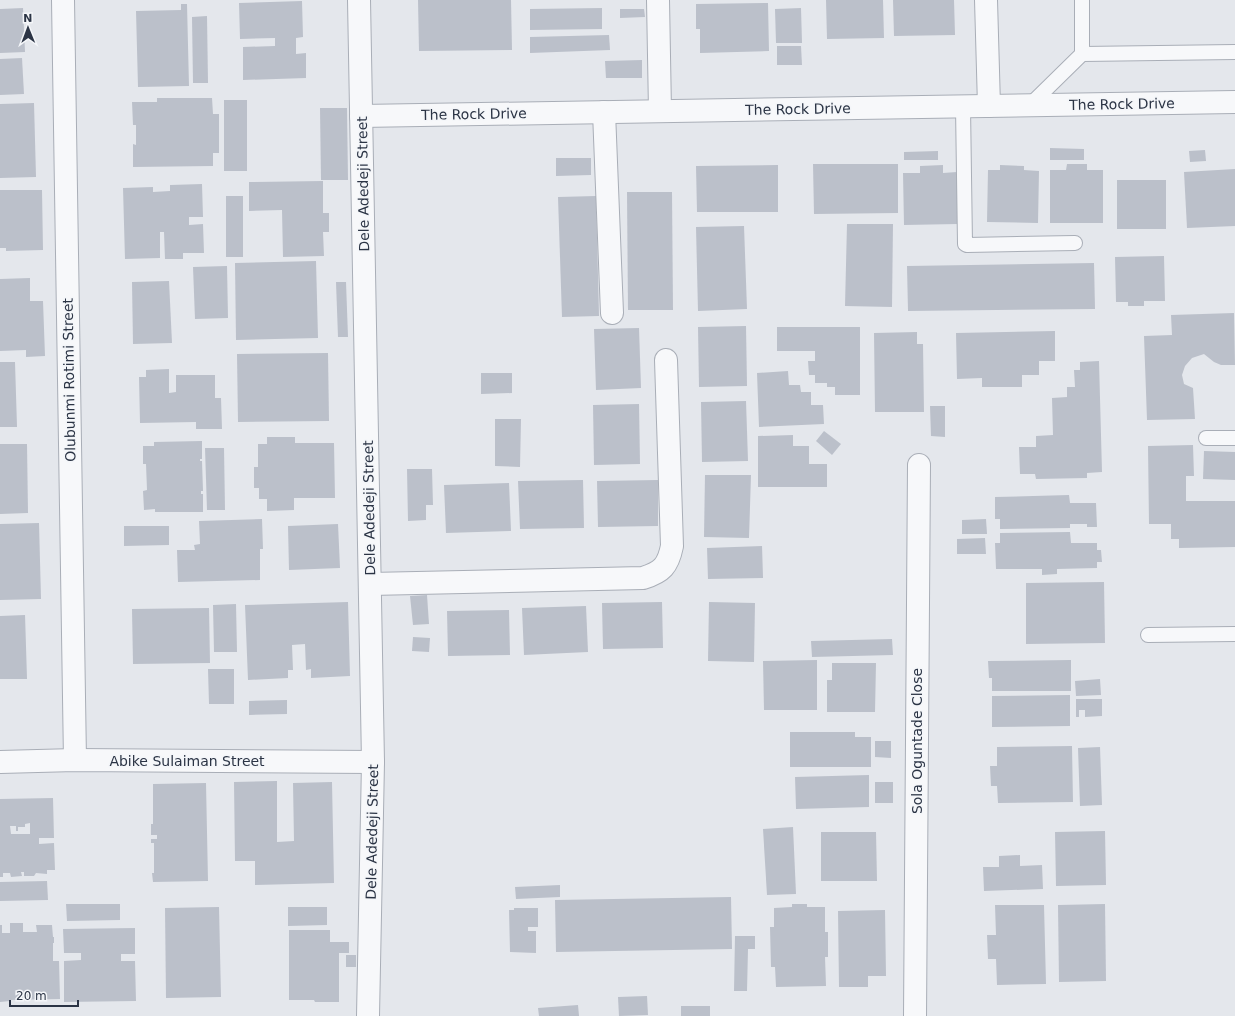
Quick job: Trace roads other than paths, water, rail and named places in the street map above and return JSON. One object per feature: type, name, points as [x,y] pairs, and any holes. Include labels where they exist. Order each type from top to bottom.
[{"type":"street","name":"Olubunmi Rotimi Street","points":[[63,0],[75,760]]},
{"type":"street","name":"Dele Adedeji Street","points":[[359,0],[373,762],[368,1016]]},
{"type":"street","points":[[658,0],[660,111]]},
{"type":"street","points":[[986,0],[989,106]]},
{"type":"street","name":"The Rock Drive","points":[[361,116],[1235,102]]},
{"type":"street","points":[[604,112],[612,313]]},
{"type":"street","points":[[370,584],[643,578],[656,574],[664,567],[670,558],[672,546],[666,360]]},
{"type":"street","name":"Sola Oguntade Close","points":[[915,1016],[919,465]]},
{"type":"street","name":"Abike Sulaiman Street","points":[[0,762],[75,760],[373,762]]},
{"type":"lane","points":[[1082,0],[1082,54]]},
{"type":"lane","points":[[1030,105],[1082,54],[1235,52]]},
{"type":"lane","points":[[963,107],[965,244],[1075,243]]},
{"type":"lane","points":[[1206,438],[1235,438]]},
{"type":"lane","points":[[1148,635],[1235,634]]}]
